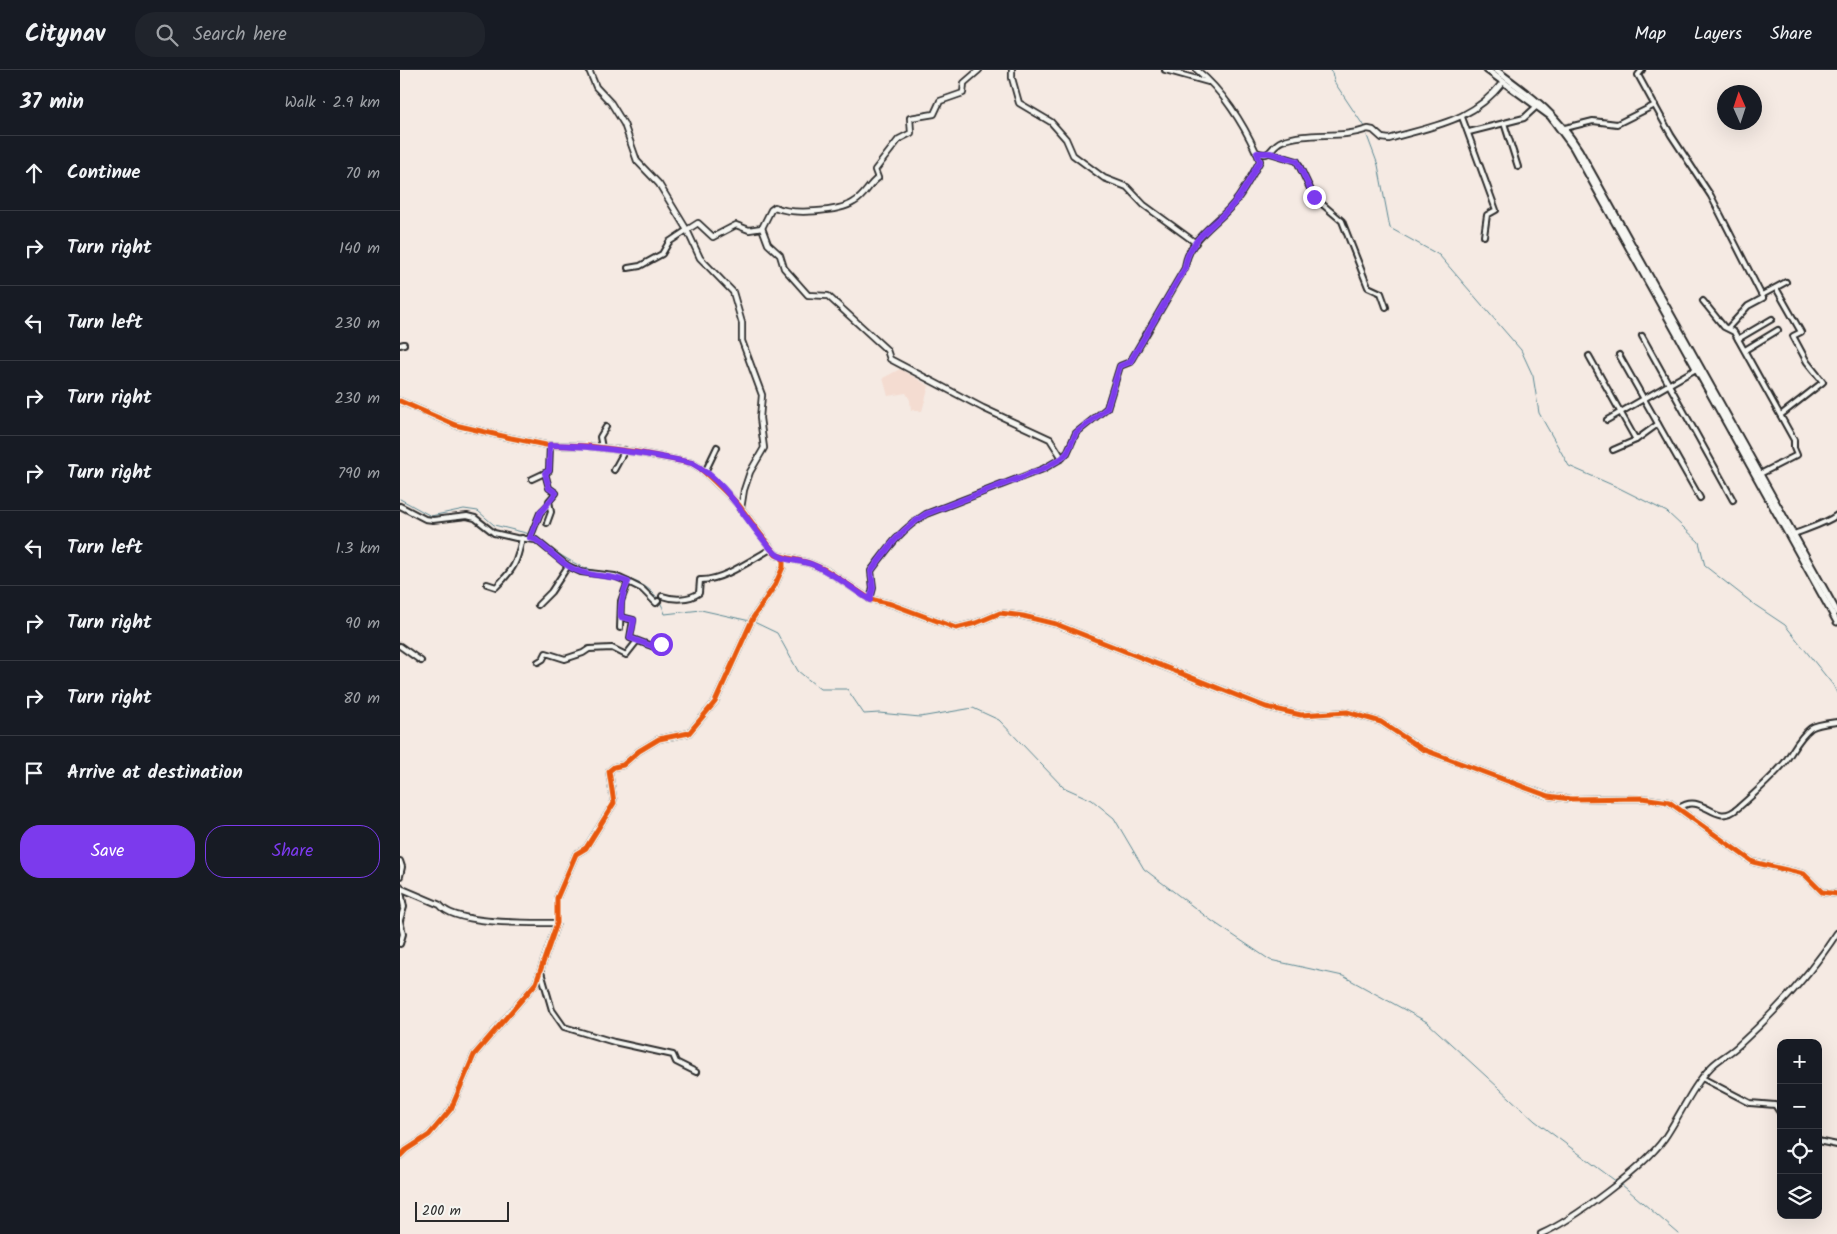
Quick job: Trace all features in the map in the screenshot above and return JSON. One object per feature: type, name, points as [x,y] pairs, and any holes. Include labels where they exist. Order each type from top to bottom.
[{"type":"main road","points":[[1487,70],[1537,106],[1562,130],[1574,148],[1696,369],[1837,612]]},
{"type":"main road","points":[[1496,70],[1545,107],[1565,128],[1584,158],[1760,474],[1837,622]]},
{"type":"street","points":[[589,70],[596,87],[611,103],[624,124],[637,161],[659,184],[687,230],[700,258],[734,292],[742,323],[742,341],[762,395],[760,418],[764,448],[750,472],[744,490],[741,509]]},
{"type":"street","points":[[979,70],[964,82],[963,93],[940,101],[934,114],[910,118],[911,133],[899,139],[875,170],[878,178],[869,184],[864,195],[854,203],[832,210],[782,210],[775,207],[771,210],[762,228],[768,244],[780,255],[784,268],[808,295],[828,296],[888,350],[890,360],[974,403],[1050,438],[1062,458]]},
{"type":"street","points":[[1012,70],[1012,78],[1019,103],[1051,122],[1066,139],[1072,154],[1104,178],[1127,187],[1144,205],[1196,243]]},
{"type":"street","points":[[1165,70],[1208,82]]},
{"type":"street","points":[[870,600],[873,588],[871,571],[894,539],[914,522],[926,514],[1043,469],[1067,453],[1076,433],[1107,408],[1120,366],[1130,362],[1185,268],[1186,260],[1196,243],[1238,200],[1260,161],[1223,97],[1198,70]]},
{"type":"street","points":[[1642,70],[1638,76],[1671,135],[1711,196],[1762,295]]},
{"type":"street","points":[[1270,153],[1280,142],[1306,136],[1326,136],[1373,130],[1382,138],[1389,139],[1462,118],[1490,99],[1503,82]]},
{"type":"street","points":[[1565,128],[1585,122],[1617,124],[1655,105]]},
{"type":"street","points":[[1469,132],[1524,118],[1537,106]]},
{"type":"street","points":[[1462,118],[1469,132],[1496,210],[1487,215],[1484,236]]},
{"type":"street","points":[[1504,123],[1518,167]]},
{"type":"street","points":[[1257,153],[1270,153],[1297,161],[1314,197],[1342,221],[1368,287],[1380,293],[1386,307]]},
{"type":"street","points":[[628,268],[640,266],[662,254],[669,242],[698,224],[713,237],[736,224],[750,230],[762,228]]},
{"type":"street","points":[[1728,328],[1748,306],[1763,298],[1762,295],[1786,282]]},
{"type":"street","points":[[1776,288],[1801,332],[1793,336],[1807,362],[1823,382],[1782,414]]},
{"type":"street","points":[[1703,301],[1724,327],[1734,332],[1782,414],[1794,440],[1794,448],[1797,455],[1760,474]]},
{"type":"street","points":[[1738,339],[1772,319]]},
{"type":"street","points":[[1745,350],[1778,330]]},
{"type":"street","points":[[1642,336],[1733,500]]},
{"type":"street","points":[[1619,354],[1700,498]]},
{"type":"street","points":[[1590,356],[1636,440]]},
{"type":"street","points":[[1607,420],[1696,369]]},
{"type":"street","points":[[400,401],[455,426],[550,445],[625,450],[692,463],[705,472],[741,509],[776,555],[810,563],[826,570],[870,600],[891,604],[956,628],[976,623],[1000,613],[1048,622],[1084,633],[1266,707],[1301,715],[1347,712],[1381,722],[1422,749],[1548,796],[1571,799],[1658,799],[1670,802],[1753,862],[1804,874],[1822,892],[1837,894]]},
{"type":"street","points":[[1613,450],[1636,440],[1658,424]]},
{"type":"street","points":[[602,448],[600,436],[606,427]]},
{"type":"street","points":[[532,479],[549,471],[550,445]]},
{"type":"street","points":[[705,472],[717,447]]},
{"type":"street","points":[[614,470],[625,450]]},
{"type":"street","points":[[400,506],[425,519],[433,520],[461,516],[475,518],[494,533],[522,538],[531,535],[540,513],[556,493],[549,488],[545,473]]},
{"type":"street","points":[[547,523],[551,512],[549,504]]},
{"type":"street","points":[[1792,535],[1830,520],[1837,515]]},
{"type":"street","points":[[531,535],[568,566],[581,572],[615,576],[642,589],[656,603],[658,601]]},
{"type":"street","points":[[487,584],[496,587],[507,576],[517,562],[522,538]]},
{"type":"street","points":[[662,596],[678,600],[697,596],[700,580],[711,581],[771,549]]},
{"type":"street","points":[[400,1156],[430,1135],[451,1109],[474,1055],[536,983],[557,923],[557,898],[576,854],[586,848],[614,803],[609,771],[614,766],[623,765],[659,739],[689,734],[715,702],[752,621],[776,585],[783,567],[783,558]]},
{"type":"street","points":[[538,605],[551,592],[568,566]]},
{"type":"street","points":[[620,628],[621,601],[628,582]]},
{"type":"street","points":[[621,617],[634,620],[630,638],[657,648],[664,641]]},
{"type":"street","points":[[538,662],[543,659],[546,653],[566,659],[583,653],[589,648],[612,648],[626,655],[637,641]]},
{"type":"street","points":[[400,646],[421,661]]},
{"type":"street","points":[[1679,808],[1689,803],[1697,803],[1715,814],[1730,813],[1770,776],[1811,728],[1837,722]]},
{"type":"street","points":[[400,861],[402,867],[400,876]]},
{"type":"street","points":[[400,887],[440,905],[444,910],[465,917],[512,924],[557,923]]},
{"type":"street","points":[[400,887],[404,908],[400,921],[403,934],[400,944]]},
{"type":"street","points":[[1541,1234],[1568,1218],[1649,1158],[1712,1066],[1730,1053],[1768,1017],[1802,980],[1837,934]]},
{"type":"street","points":[[541,972],[552,1010],[564,1027],[614,1042],[672,1055],[676,1062],[696,1072]]},
{"type":"street","points":[[1702,1078],[1750,1103],[1775,1105],[1777,1108]]},
{"type":"street","points":[[1822,1142],[1837,1146],[1837,1144]]},
{"type":"shaded area","points":[[900,369],[929,386],[922,411],[911,410],[910,400],[906,393],[888,396],[883,378]]},
{"type":"waterway","points":[[1331,70],[1335,83],[1363,125],[1378,165],[1390,228],[1439,255],[1521,350],[1533,376],[1539,413],[1569,466],[1667,512],[1699,542],[1705,566],[1755,605],[1785,625],[1833,685],[1837,693]]},
{"type":"waterway","points":[[400,499],[431,516],[464,509],[478,511],[494,525],[530,534]]},
{"type":"waterway","points":[[540,541],[580,566],[633,580],[643,585],[660,602],[665,614],[701,610],[750,621]]},
{"type":"waterway","points":[[754,622],[777,633],[798,671],[820,689],[847,689],[864,714],[879,713],[920,717],[973,708],[999,720],[1063,787],[1092,800],[1114,818],[1144,869],[1212,921],[1270,960],[1343,976],[1427,1022],[1535,1121],[1617,1182]]},
{"type":"waterway","points":[[1621,1184],[1679,1234]]},
{"type":"cycle path","points":[[400,401],[455,425],[511,438],[546,445],[588,446],[636,452],[692,463],[700,468],[738,504],[776,555],[809,563],[826,570],[870,599],[891,604],[956,628],[976,623],[1000,613],[1056,624],[1266,707],[1301,715],[1347,712],[1381,722],[1422,749],[1548,796],[1571,799],[1642,798],[1669,802],[1753,862],[1804,874],[1822,892],[1837,894]]},
{"type":"cycle path","points":[[400,1156],[429,1135],[451,1109],[474,1055],[536,983],[557,923],[557,898],[576,854],[586,848],[614,803],[609,771],[614,767],[623,765],[639,751],[659,739],[689,733],[715,702],[753,618],[775,585],[783,567],[783,557]]},
{"type":"route","points":[[661,644],[657,648],[653,648],[630,638],[634,620],[621,617],[621,601],[628,582],[615,576],[581,572],[568,566],[536,540],[530,538],[540,513],[556,493],[549,488],[545,473],[549,471],[550,445],[588,446],[636,452],[692,463],[718,484],[738,504],[776,555],[810,563],[826,570],[839,581],[870,600],[873,588],[871,571],[894,539],[914,522],[926,514],[1043,469],[1062,458],[1067,453],[1076,433],[1107,408],[1112,398],[1120,366],[1130,362],[1185,268],[1186,260],[1193,247],[1208,228],[1238,200],[1260,161],[1257,153],[1270,153],[1297,161],[1314,197]]}]
